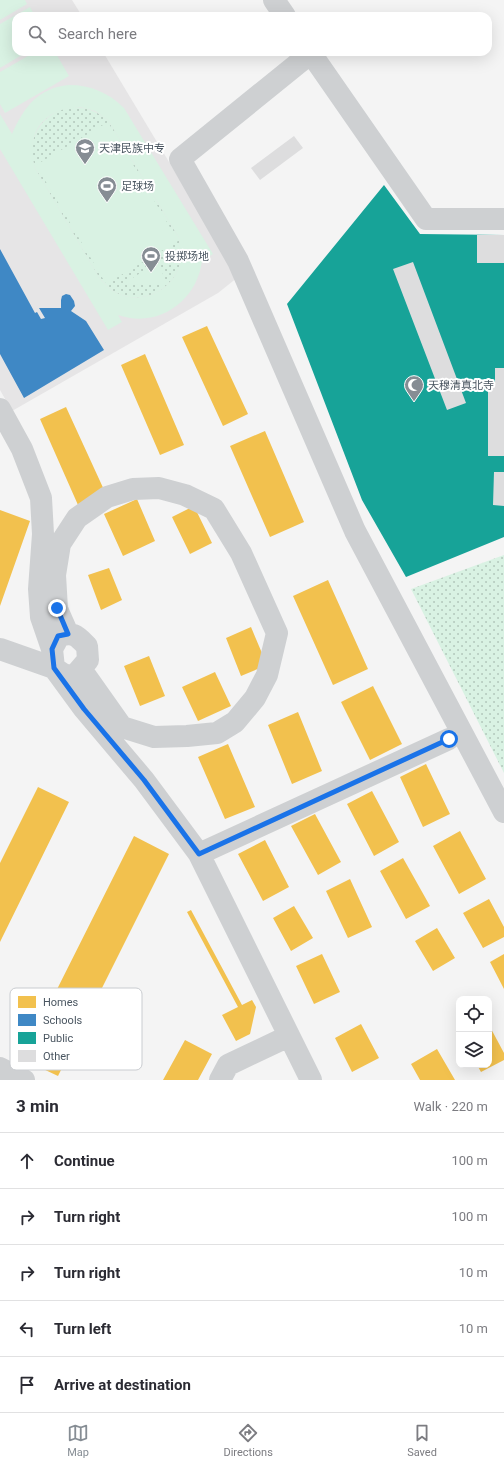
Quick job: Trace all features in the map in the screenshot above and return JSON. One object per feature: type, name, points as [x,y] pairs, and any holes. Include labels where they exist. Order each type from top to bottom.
[{"type":"street","points":[[274,0],[282,12]]},
{"type":"street","points":[[305,56],[180,159],[238,261],[355,531],[504,812]]},
{"type":"street","points":[[313,56],[426,219],[504,219]]},
{"type":"street","points":[[0,409],[22,449],[41,498],[43,534],[39,589],[41,617],[53,658],[84,709],[144,780],[199,854],[311,1080]]},
{"type":"street","points":[[68,634],[57,608],[55,575],[60,544],[77,518],[107,497],[133,489],[146,488],[159,488],[185,496],[214,509],[242,553],[277,633],[267,675],[255,698],[235,722],[217,733],[154,737],[122,727],[81,669]]},
{"type":"street","points":[[0,649],[53,658],[66,676],[76,674],[88,660],[87,646],[76,635],[68,634],[58,636],[53,658]]},
{"type":"street","points":[[199,854],[449,739]]},
{"type":"street","points":[[220,1080],[228,1065],[289,1036]]},
{"type":"street","points":[[0,1068],[24,1080]]},
{"type":"shaded area","name":"天津民族中专","points":[[0,0],[72,0],[80,12],[12,12],[12,56],[105,56],[238,277],[218,293],[12,411],[0,390]]},
{"type":"green space","points":[[0,0],[25,0],[27,4],[0,20]]},
{"type":"green space","points":[[30,7],[33,12],[21,12]]},
{"type":"green space","points":[[12,17],[12,56],[20,56],[0,68],[0,24]]},
{"type":"green space","points":[[28,56],[57,56],[69,76],[5,113],[0,104],[0,72]]},
{"type":"green space","points":[[77,85],[92,88],[106,94],[124,108],[213,254],[202,261],[199,275],[184,299],[161,315],[147,318],[133,318],[118,315],[122,322],[108,330],[0,149],[0,114],[12,134],[22,115],[33,100],[49,90],[58,87]],"holes":[[[80,107],[95,111],[108,120],[179,238],[180,263],[177,272],[165,287],[148,296],[129,297],[116,293],[100,279],[35,168],[33,155],[35,134],[40,125],[47,118],[56,112],[67,108]]]},
{"type":"green space","name":"足球场","points":[[73,107],[92,110],[108,120],[179,238],[180,263],[177,272],[165,287],[148,296],[129,297],[119,294],[109,288],[100,279],[35,168],[31,149],[37,131],[46,119],[58,111]]},
{"type":"green space","name":"足球场","points":[[108,122],[178,241],[106,284],[36,165]]},
{"type":"green space","name":"投掷场地","points":[[157,262],[162,270],[165,284],[122,285]]},
{"type":"green space","points":[[504,555],[504,773],[411,589]]},
{"type":"building: Homes","points":[[207,326],[248,414],[223,426],[182,337]]},
{"type":"building: Homes","points":[[145,354],[184,445],[160,455],[121,365]]},
{"type":"building: Homes","points":[[66,407],[105,492],[78,505],[40,419]]},
{"type":"building: Homes","points":[[265,431],[304,522],[270,537],[230,446]]},
{"type":"building: Homes","points":[[137,499],[155,541],[123,556],[104,514]]},
{"type":"building: Homes","points":[[194,506],[212,543],[190,554],[172,517]]},
{"type":"building: Homes","points":[[0,510],[30,521],[0,606]]},
{"type":"building: Homes","points":[[109,568],[122,600],[101,610],[88,575]]},
{"type":"building: Homes","points":[[328,580],[368,669],[333,685],[293,596]]},
{"type":"building: Homes","points":[[251,627],[267,665],[241,676],[226,638]]},
{"type":"building: Homes","points":[[149,656],[165,696],[140,706],[124,666]]},
{"type":"building: Homes","points":[[215,672],[231,706],[198,721],[182,687]]},
{"type":"building: Homes","points":[[373,686],[402,744],[370,760],[341,702]]},
{"type":"building: Homes","points":[[298,712],[322,771],[292,784],[268,725]]},
{"type":"building: Homes","points":[[228,744],[255,807],[225,819],[198,757]]},
{"type":"building: Homes","points":[[426,764],[450,814],[423,827],[400,777]]},
{"type":"building: Homes","points":[[38,787],[69,802],[0,942],[0,863]]},
{"type":"building: Homes","points":[[372,791],[399,842],[374,856],[347,804]]},
{"type":"building: Homes","points":[[315,814],[341,862],[318,875],[291,826]]},
{"type":"building: Homes","points":[[460,831],[486,879],[459,894],[433,846]]},
{"type":"building: Homes","points":[[134,836],[169,854],[102,988],[58,988]]},
{"type":"building: Homes","points":[[265,840],[289,887],[263,901],[238,854]]},
{"type":"building: Homes","points":[[403,858],[430,906],[406,919],[380,871]]},
{"type":"building: Homes","points":[[350,879],[372,927],[348,938],[326,891]]},
{"type":"building: Homes","points":[[489,899],[504,927],[504,937],[483,948],[463,913]]},
{"type":"building: Homes","points":[[294,906],[313,938],[291,951],[273,918]]},
{"type":"building: Homes","points":[[191,910],[242,1005],[252,1000],[256,1007],[250,1034],[236,1041],[222,1015],[238,1007],[187,912]]},
{"type":"building: Homes","points":[[437,928],[455,958],[433,971],[415,941]]},
{"type":"building: Homes","points":[[322,954],[340,992],[314,1004],[296,966]]},
{"type":"building: Homes","points":[[504,954],[504,989],[490,962]]},
{"type":"building: Homes","points":[[361,1024],[379,1058],[352,1072],[335,1038]]},
{"type":"building: Homes","points":[[492,1031],[504,1053],[504,1060],[492,1066]]},
{"type":"building: Homes","points":[[185,1040],[212,1054],[198,1080],[163,1080]]},
{"type":"building: Homes","points":[[437,1049],[455,1080],[420,1080],[411,1064]]},
{"type":"building: Homes","points":[[479,1068],[489,1068],[481,1072]]},
{"type":"building: Homes","points":[[45,1070],[61,1070],[58,1076]]},
{"type":"building: Schools","points":[[0,249],[35,313],[37,312],[41,319],[45,318],[39,308],[61,308],[62,296],[66,294],[70,295],[75,306],[71,311],[86,321],[104,350],[24,398],[0,354]]},
{"type":"building: Public","name":"天穆清真北寺","points":[[384,185],[420,234],[504,235],[504,537],[406,577],[362,500],[287,304]]},
{"type":"building: Other","points":[[294,136],[303,148],[260,180],[251,168]]},
{"type":"building: Other","points":[[477,235],[504,235],[504,263],[477,263]]},
{"type":"building: Other","points":[[413,262],[466,403],[447,410],[393,269]]},
{"type":"building: Other","points":[[495,368],[504,368],[504,456],[488,456],[488,384],[495,384]]},
{"type":"building: Other","points":[[494,472],[504,472],[504,506],[493,505]]},
{"type":"place","name":"天津民族中专","points":[[85,165]]},
{"type":"place","name":"足球场","points":[[107,203]]},
{"type":"place","name":"投掷场地","points":[[151,273]]},
{"type":"place","name":"天穆清真北寺","points":[[414,402]]},
{"type":"route","points":[[57,608],[68,634],[58,636],[52,649],[54,668],[84,709],[144,780],[199,854],[449,739]]}]
